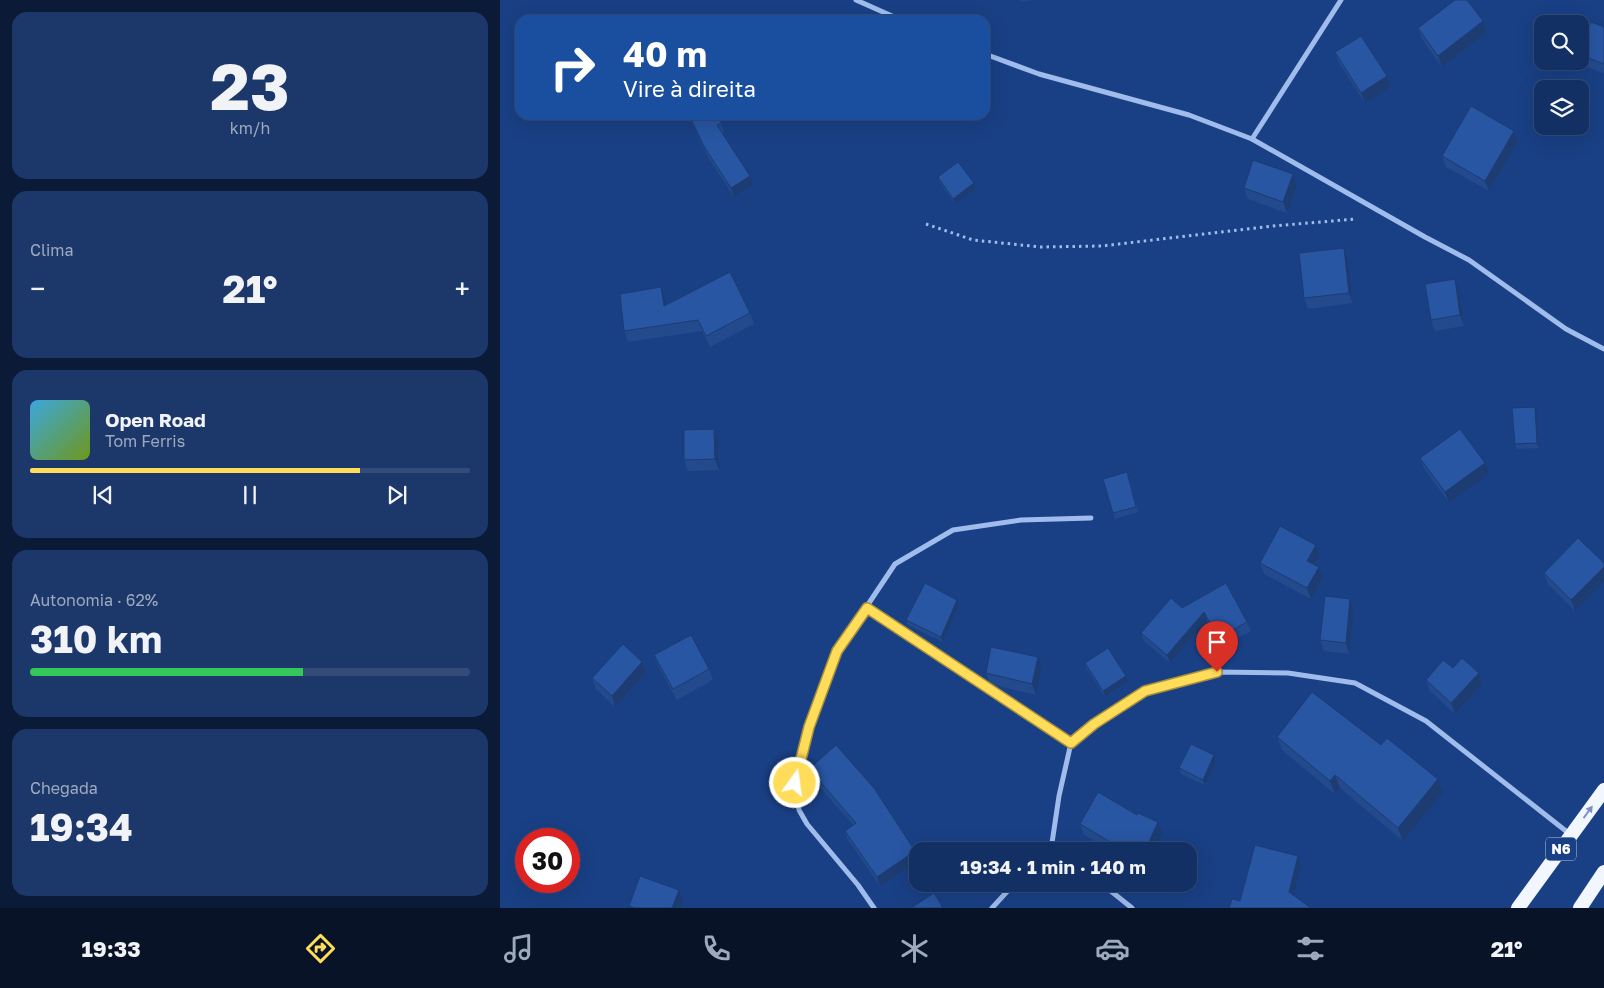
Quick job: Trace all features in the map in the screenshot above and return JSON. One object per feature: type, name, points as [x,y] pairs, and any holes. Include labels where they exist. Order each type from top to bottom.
[{"type":"highway","name":"N6","points":[[1518,908],[1604,790]]},
{"type":"highway","points":[[1580,908],[1604,872]]},
{"type":"street","points":[[856,0],[890,15]]},
{"type":"street","points":[[1252,139],[1341,0]]},
{"type":"street","points":[[990,56],[1039,74],[1189,115],[1252,139],[1470,260],[1566,330],[1604,349]]},
{"type":"street","points":[[874,908],[858,885],[807,824],[799,810],[795,783],[809,727],[837,651],[895,564],[953,530],[1021,520],[1092,518]]},
{"type":"street","points":[[867,608],[1071,743]]},
{"type":"street","points":[[1052,842],[1059,796],[1071,743],[1094,724],[1145,691],[1217,672],[1288,673],[1355,682],[1426,721],[1572,835]]},
{"type":"street","points":[[992,908],[1007,892]]},
{"type":"street","points":[[1112,892],[1132,908]]},
{"type":"path","points":[[926,224],[972,240],[1041,247],[1102,246],[1273,226],[1392,217]]},
{"type":"building","points":[[1455,0],[1467,0],[1483,21],[1438,56],[1418,28]]},
{"type":"building","points":[[1591,22],[1604,27],[1604,64],[1589,58],[1589,27]]},
{"type":"building","points":[[1361,36],[1387,76],[1361,93],[1335,52]]},
{"type":"building","points":[[1471,106],[1514,131],[1485,181],[1442,156]]},
{"type":"building","points":[[691,120],[720,120],[721,123],[717,125],[750,176],[731,188],[705,148]]},
{"type":"building","points":[[1253,160],[1293,174],[1283,202],[1244,188]]},
{"type":"building","points":[[958,162],[974,183],[953,199],[938,177]]},
{"type":"building","points":[[1344,248],[1349,293],[1304,298],[1299,253]]},
{"type":"building","points":[[730,272],[750,313],[706,336],[698,320],[624,331],[620,294],[661,287],[664,306]]},
{"type":"building","points":[[1455,279],[1460,315],[1431,320],[1425,284]]},
{"type":"building","points":[[1535,407],[1537,443],[1515,444],[1512,408]]},
{"type":"building","points":[[714,429],[715,459],[684,460],[684,430]]},
{"type":"building","points":[[1460,429],[1485,463],[1445,492],[1420,458]]},
{"type":"building","points":[[1127,472],[1136,507],[1113,513],[1103,479]]},
{"type":"building","points":[[1280,526],[1316,545],[1307,561],[1319,567],[1307,588],[1260,563]]},
{"type":"building","points":[[1578,538],[1604,563],[1604,567],[1571,600],[1544,573]]},
{"type":"building","points":[[925,583],[957,600],[941,637],[906,620]]},
{"type":"building","points":[[1226,583],[1247,622],[1218,638],[1204,612],[1167,655],[1141,633],[1171,598],[1182,608]]},
{"type":"building","points":[[1325,596],[1350,599],[1346,643],[1320,640]]},
{"type":"building","points":[[691,635],[709,669],[673,689],[654,655]]},
{"type":"building","points":[[623,644],[642,662],[612,696],[592,678]]},
{"type":"building","points":[[991,647],[1038,657],[1032,684],[986,673]]},
{"type":"building","points":[[1108,648],[1126,676],[1103,691],[1085,663]]},
{"type":"building","points":[[1462,658],[1479,673],[1451,703],[1426,680],[1443,660],[1453,668]]},
{"type":"building","points":[[1312,692],[1381,745],[1387,738],[1438,779],[1398,828],[1335,775],[1330,781],[1277,737]]},
{"type":"building","points":[[1191,744],[1214,755],[1203,780],[1179,768]]},
{"type":"building","points":[[836,745],[874,788],[909,842],[909,855],[877,877],[845,831],[856,823],[809,769]]},
{"type":"building","points":[[1098,792],[1137,815],[1138,813],[1158,822],[1149,842],[1110,842],[1080,824]]},
{"type":"building","points":[[1255,845],[1298,856],[1289,892],[1311,908],[1229,908],[1232,899],[1240,901]]},
{"type":"building","points":[[640,876],[679,890],[672,908],[635,908],[629,906]]},
{"type":"building","points":[[934,893],[943,908],[911,908]]},
{"type":"route","points":[[795,783],[809,727],[837,651],[867,608],[1071,743],[1094,724],[1145,691],[1217,672]]}]
